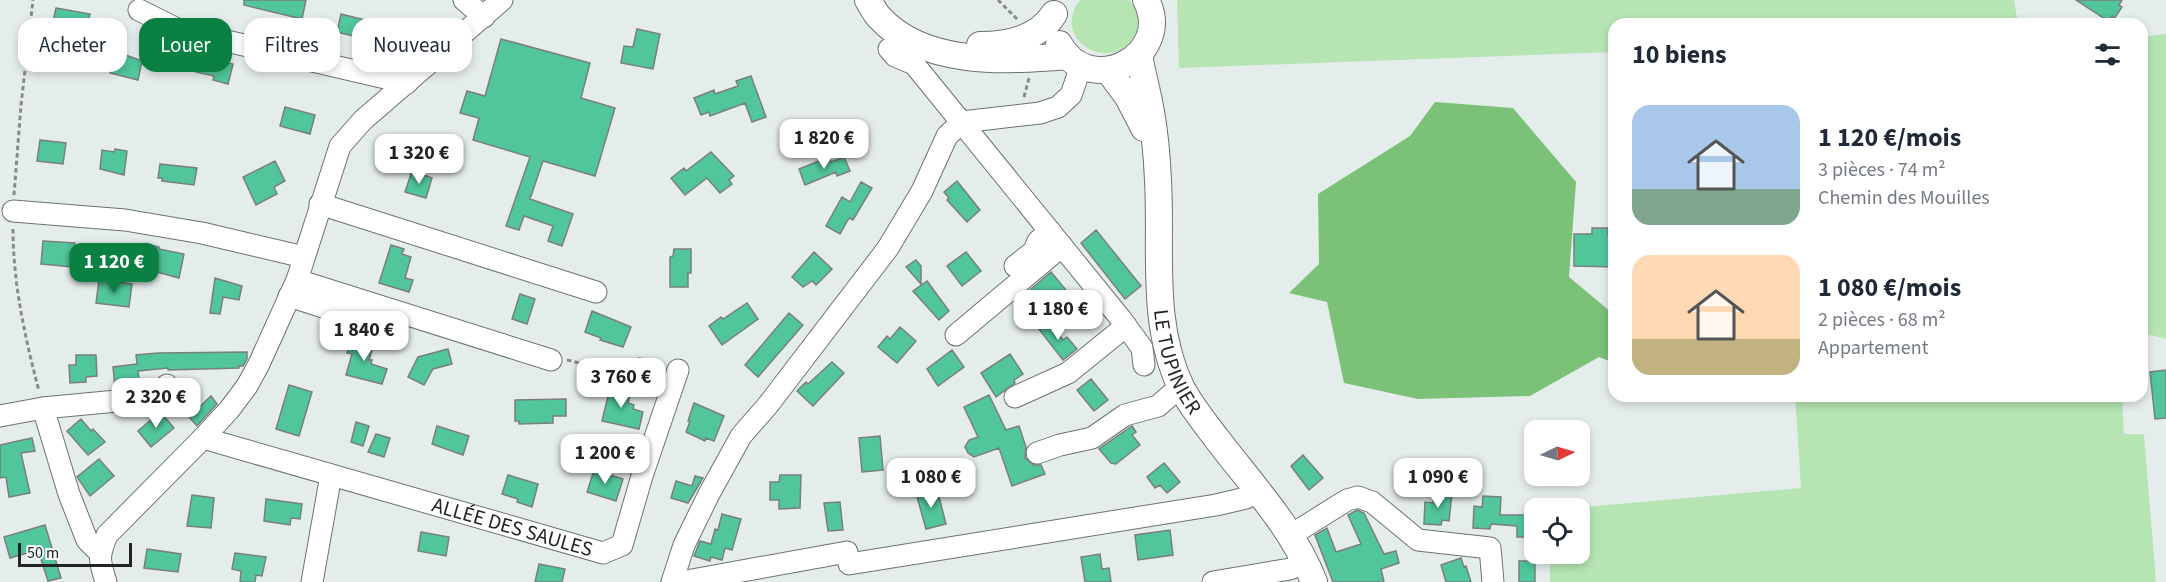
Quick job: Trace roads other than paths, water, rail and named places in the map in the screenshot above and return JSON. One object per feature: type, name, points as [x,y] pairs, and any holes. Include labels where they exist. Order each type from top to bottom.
[{"type":"main road","points":[[869,1],[876,15],[891,28],[925,46],[955,56],[998,60],[1074,61],[1094,70],[1108,70],[1130,62],[1139,54],[1149,36],[1152,25],[1146,0]]},
{"type":"main road","points":[[869,1],[904,24],[952,41],[974,46],[996,45],[1016,41],[1030,35],[1048,24],[1056,7]]},
{"type":"main road","points":[[1056,7],[1056,37],[1074,61]]},
{"type":"main road","name":"LE TUPINIER","points":[[1139,54],[1143,83],[1151,111],[1156,152],[1161,307],[1164,337],[1171,362],[1193,409],[1291,535],[1310,572]]},
{"type":"main road","points":[[1108,70],[1128,97],[1156,152]]},
{"type":"street","points":[[464,0],[484,17]]},
{"type":"street","points":[[106,582],[100,565],[99,552],[107,535],[229,410],[247,386],[259,364],[293,288],[340,146],[363,120],[502,0]]},
{"type":"street","points":[[139,10],[178,30],[407,83]]},
{"type":"street","name":"LE TUPINIER","points":[[889,49],[895,56],[914,64],[954,129],[1056,238],[1142,348],[1144,365]]},
{"type":"street","points":[[672,582],[684,545],[741,436],[768,405],[888,248],[922,191],[954,129],[1040,113],[1058,107],[1071,95],[1074,61]]},
{"type":"street","points":[[320,204],[596,292]]},
{"type":"street","points":[[13,211],[125,220],[202,233],[304,257]]},
{"type":"street","points":[[954,327],[1056,238]]},
{"type":"street","points":[[293,288],[392,329]]},
{"type":"street","points":[[293,288],[551,360]]},
{"type":"street","points":[[1015,397],[1068,373],[1126,326]]},
{"type":"street","name":"ALLÉE DES SAULES","points":[[202,438],[603,553],[622,545],[642,476],[676,377]]},
{"type":"street","points":[[0,416],[43,408],[159,397],[167,385]]},
{"type":"street","points":[[1037,453],[1059,445],[1092,438],[1125,415],[1158,406],[1181,386]]},
{"type":"street","points":[[43,408],[69,494],[87,540],[99,552]]},
{"type":"street","points":[[312,582],[331,475]]},
{"type":"street","points":[[681,582],[1216,505],[1224,513],[1253,508],[1261,496]]},
{"type":"street","points":[[1291,535],[1347,500],[1358,497],[1372,502],[1418,540],[1490,548],[1493,582]]},
{"type":"street","points":[[1213,582],[1290,569],[1310,572]]}]
